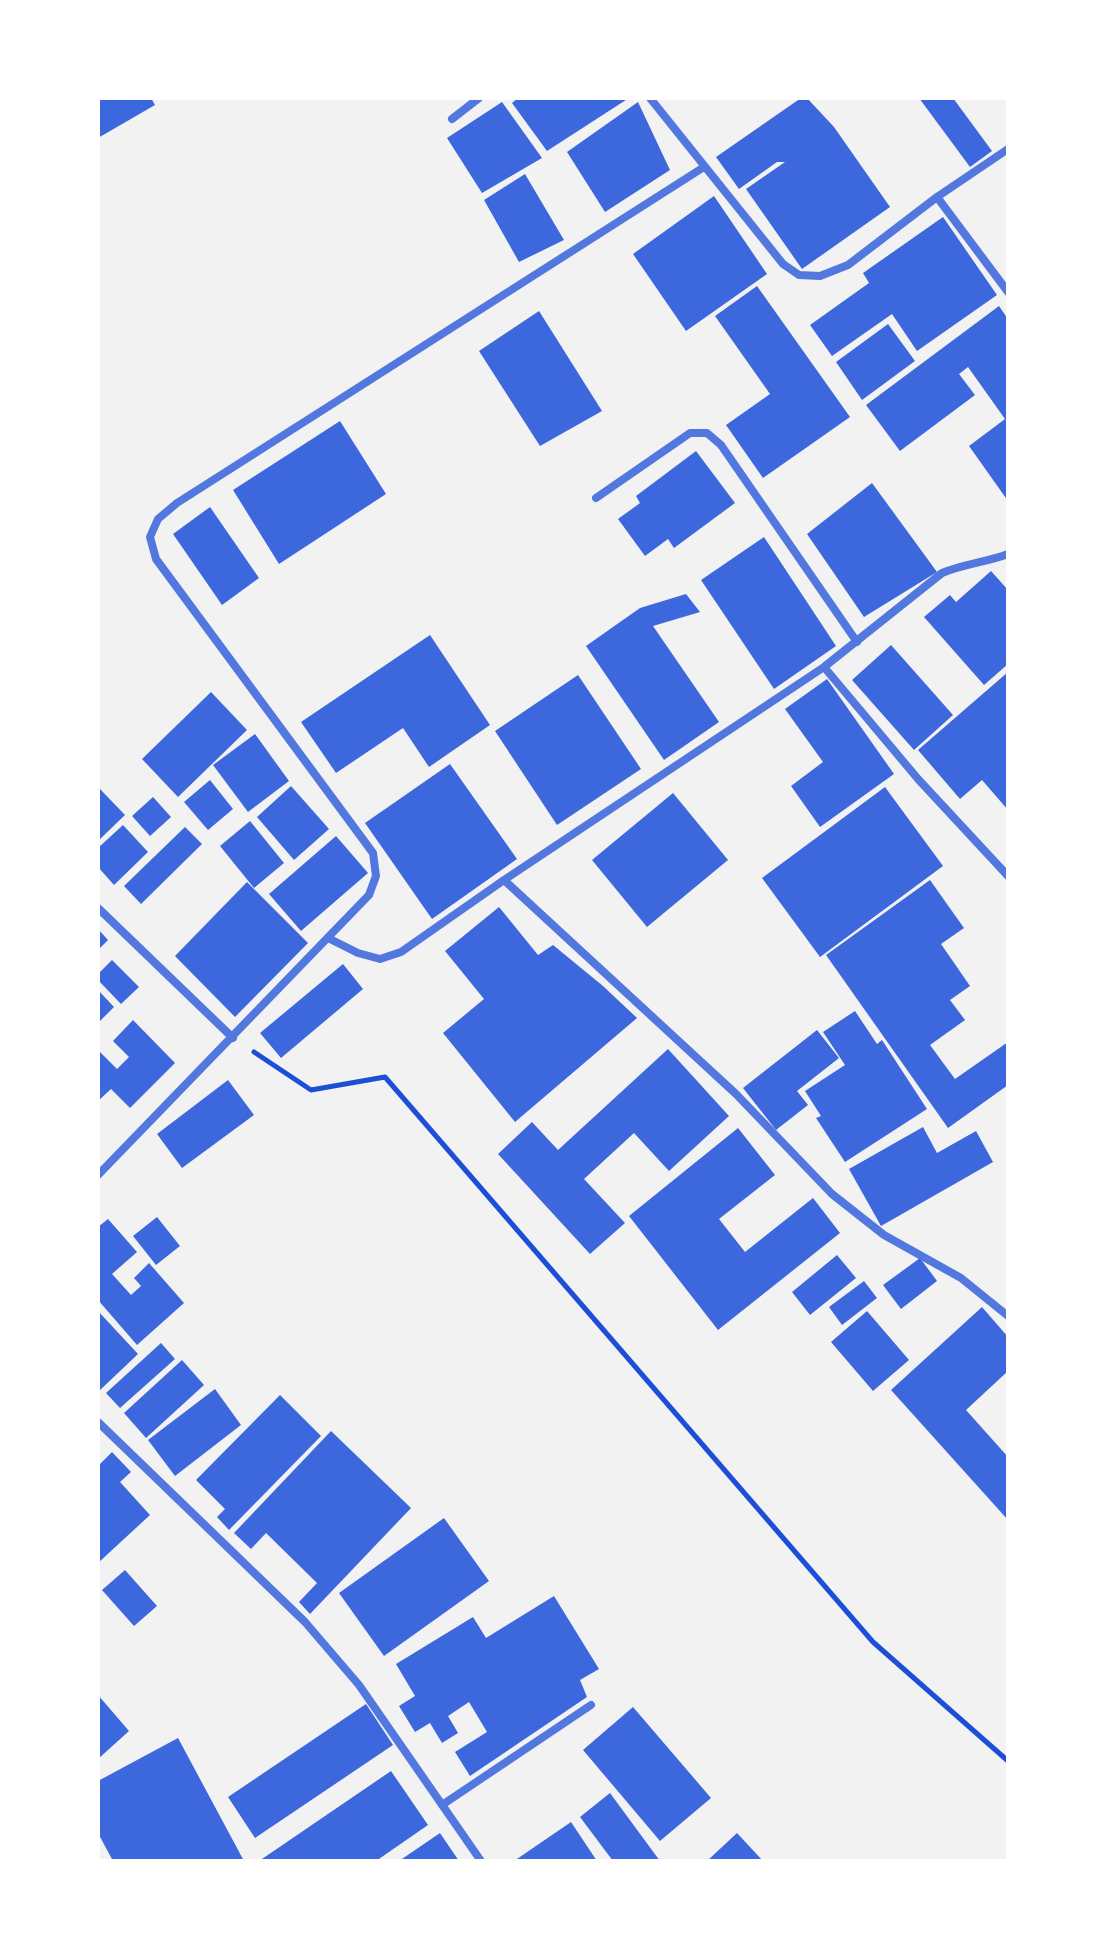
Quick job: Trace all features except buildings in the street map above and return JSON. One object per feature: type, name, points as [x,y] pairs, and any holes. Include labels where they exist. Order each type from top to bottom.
[{"type":"street","points":[[452,119],[479,98]]},
{"type":"street","points":[[650,98],[783,264],[799,275],[820,276],[848,265],[937,197],[1008,149]]},
{"type":"street","points":[[98,1175],[369,895],[376,876],[373,853],[156,559],[150,537],[158,519],[177,503],[704,167]]},
{"type":"street","points":[[937,197],[1008,292]]},
{"type":"street","points":[[596,498],[690,433],[707,433],[721,445],[857,642]]},
{"type":"street","points":[[328,938],[358,953],[380,959],[401,952],[824,667],[942,573],[1008,554]]},
{"type":"street","points":[[824,667],[918,779],[1008,876]]},
{"type":"street","points":[[504,880],[736,1094],[832,1194],[884,1235],[961,1278],[1008,1316]]},
{"type":"street","points":[[98,908],[233,1038]]},
{"type":"street","points":[[98,1422],[305,1622],[359,1685],[481,1861]]},
{"type":"street","points":[[442,1805],[591,1705]]},
{"type":"path","points":[[233,1038],[311,1090],[385,1077],[873,1642],[1008,1761]]}]
